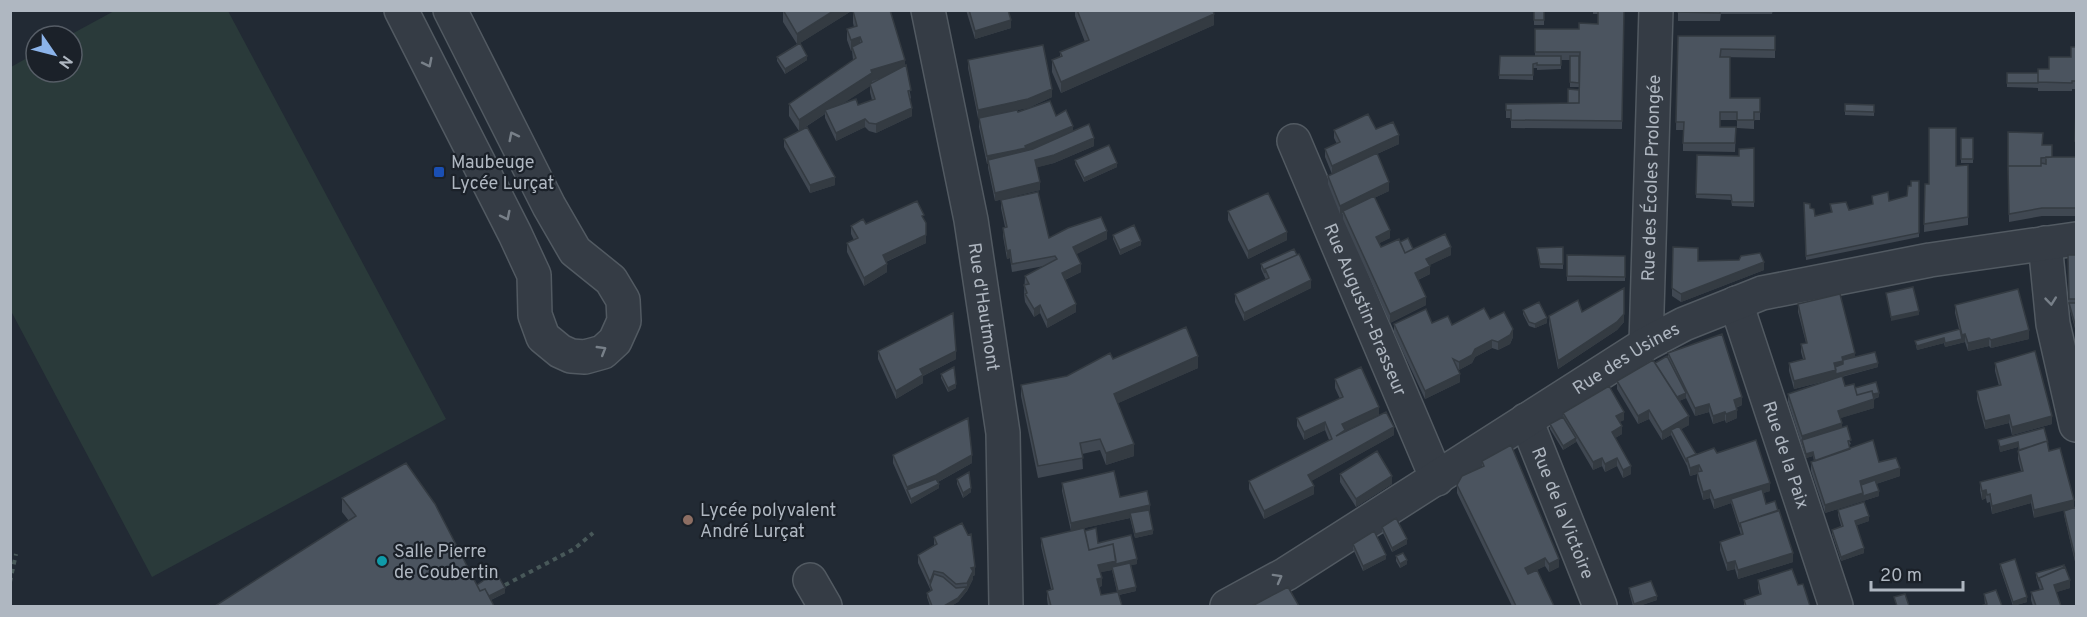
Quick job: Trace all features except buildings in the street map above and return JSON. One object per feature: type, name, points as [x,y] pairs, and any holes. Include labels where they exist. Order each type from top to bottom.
[{"type":"street","points":[[402,10],[534,275],[535,315],[543,337],[560,351],[571,356],[585,357],[603,352],[615,341],[624,321],[623,300],[611,280],[575,251],[549,207],[450,10]]},
{"type":"street","name":"Rue d'Hautmont","points":[[928,10],[971,220],[1003,433],[1006,606]]},
{"type":"street","name":"Rue des Écoles Prolongée","points":[[1646,344],[1656,10]]},
{"type":"street","name":"Rue Augustin-Brasseur","points":[[1294,141],[1437,479]]},
{"type":"street","points":[[2061,241],[2053,324],[2076,425]]},
{"type":"street","name":"Rue des Usines","points":[[1227,606],[1286,574],[1646,344],[1684,324],[1773,290],[1930,260],[2061,241]]},
{"type":"street","name":"Rue de la Paix","points":[[1736,303],[1836,606]]},
{"type":"street","name":"Rue de la Victoire","points":[[1526,420],[1600,606]]},
{"type":"path","points":[[505,585],[574,549],[593,533]]},
{"type":"path","points":[[10,582],[16,554]]},
{"type":"shaded area","points":[[116,10],[228,11],[446,419],[152,577],[11,311],[11,67],[24,60],[24,84],[84,84],[84,27]]},
{"type":"place","name":"Maubeuge Lycée Lurçat","points":[[439,172]]},
{"type":"place","name":"Lycée polyvalent André Lurçat","points":[[688,520]]},
{"type":"place","name":"Salle Pierre de Coubertin","points":[[382,561]]}]
